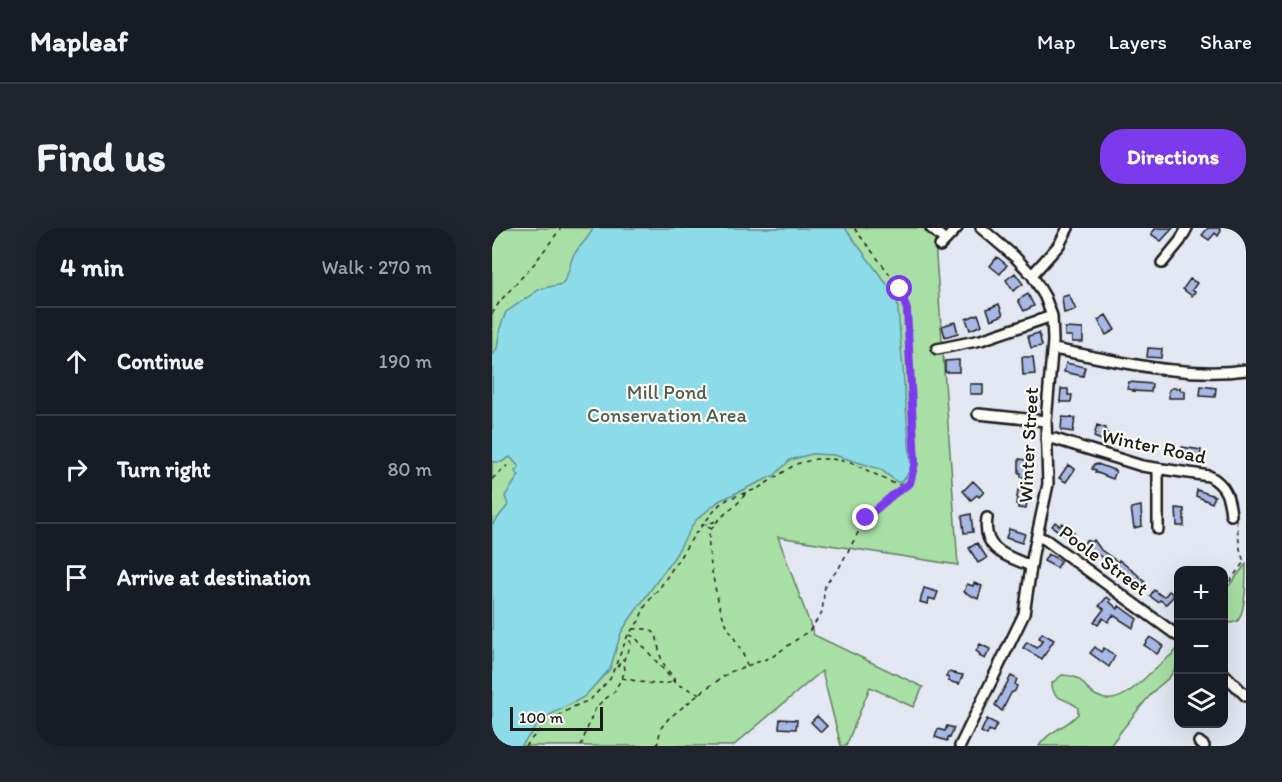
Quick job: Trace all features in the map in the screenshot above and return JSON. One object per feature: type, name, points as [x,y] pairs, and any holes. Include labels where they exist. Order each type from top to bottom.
[{"type":"street","points":[[931,228],[943,243],[957,228]]},
{"type":"street","name":"Winter Street","points":[[960,746],[1022,619],[1048,484],[1046,421],[1053,349],[1052,316],[1032,275],[1015,256],[981,228]]},
{"type":"street","points":[[1032,275],[1059,245],[1068,228]]},
{"type":"street","points":[[1162,264],[1187,228]]},
{"type":"street","points":[[937,349],[974,342],[1052,316]]},
{"type":"street","points":[[1053,349],[1165,369],[1218,372],[1246,370]]},
{"type":"street","points":[[978,414],[1046,421]]},
{"type":"street","name":"Winter Road","points":[[1046,438],[1135,464],[1201,474],[1215,479],[1227,493],[1231,515]]},
{"type":"street","points":[[1158,469],[1158,530]]},
{"type":"street","points":[[987,518],[987,535],[996,550],[1031,566]]},
{"type":"street","name":"Poole Street","points":[[1037,536],[1046,540],[1174,632]]},
{"type":"street","points":[[1228,678],[1244,692]]},
{"type":"path","points":[[492,314],[500,301],[534,264],[561,228]]},
{"type":"path","points":[[657,746],[661,728],[669,718],[700,694],[730,672],[772,657],[810,630],[822,613],[825,585],[839,568],[866,518],[910,483],[915,463],[915,450],[906,307],[898,285],[854,228]]},
{"type":"path","points":[[617,667],[617,661],[628,635],[648,602],[660,589],[695,534],[720,504],[730,498],[757,489],[796,464],[816,459],[850,462],[897,485],[910,483]]},
{"type":"path","points":[[492,479],[508,465]]},
{"type":"path","points":[[703,525],[718,520],[729,512],[742,500],[745,493]]},
{"type":"path","points":[[1228,584],[1245,561],[1240,549],[1236,519],[1231,515]]},
{"type":"path","points":[[718,520],[712,529],[708,546],[721,611],[743,652],[747,666]]},
{"type":"path","points":[[703,525],[712,529]]},
{"type":"path","points":[[633,629],[647,628],[653,631],[657,638],[662,662],[676,684]]},
{"type":"path","points":[[628,635],[634,637],[676,684],[700,694]]},
{"type":"path","points":[[525,746],[545,724],[590,700],[610,679],[631,645],[628,635]]},
{"type":"path","points":[[581,746],[593,713],[598,705],[614,692],[626,672],[624,658]]},
{"type":"path","points":[[622,678],[648,683],[673,681]]},
{"type":"green space","name":"Mill Pond Conservation Area","points":[[492,228],[934,228],[958,565],[778,537],[814,635],[923,687],[913,707],[870,687],[846,746],[841,746],[822,671],[733,746],[492,746]]},
{"type":"green space","points":[[1246,564],[1243,609],[1238,621],[1231,623],[1228,623],[1228,587]]},
{"type":"green space","points":[[1173,653],[1174,670],[1171,675],[1148,697],[1110,746],[1039,746],[1047,736],[1078,714],[1078,708],[1058,696],[1053,689],[1052,683],[1062,675],[1080,680],[1097,696],[1114,699],[1130,691]]},
{"type":"water","name":"Mill Pond Conservation Area","points":[[593,228],[845,228],[897,298],[911,467],[906,477],[901,482],[897,482],[880,469],[834,455],[812,454],[790,460],[775,475],[719,501],[695,521],[675,556],[627,623],[621,633],[610,669],[584,697],[542,719],[521,746],[492,746],[492,525],[508,505],[505,496],[519,475],[515,471],[519,467],[510,457],[502,462],[492,462],[492,357],[497,348],[500,328],[506,312],[540,289],[562,284],[573,256]]},
{"type":"building","points":[[1156,228],[1173,228],[1161,241],[1151,234]]},
{"type":"building","points":[[1208,228],[1219,228],[1221,231],[1218,236],[1215,233],[1209,240],[1202,235]]},
{"type":"building","points":[[997,257],[1007,265],[1000,274],[990,266]]},
{"type":"building","points":[[1015,273],[1023,284],[1013,291],[1006,280]]},
{"type":"building","points":[[1190,279],[1197,283],[1192,290],[1195,292],[1192,296],[1183,289]]},
{"type":"building","points":[[1028,294],[1034,306],[1024,311],[1018,300]]},
{"type":"building","points":[[1069,295],[1076,310],[1064,313],[1062,297]]},
{"type":"building","points":[[999,304],[1003,315],[991,320],[987,309]]},
{"type":"building","points":[[978,314],[982,325],[970,330],[966,319]]},
{"type":"building","points":[[1106,315],[1115,330],[1106,335],[1098,320]]},
{"type":"building","points":[[955,322],[958,333],[945,337],[942,326]]},
{"type":"building","points":[[1065,328],[1083,329],[1083,342],[1072,342],[1072,336],[1065,336]]},
{"type":"building","points":[[1039,333],[1042,346],[1031,348],[1028,336]]},
{"type":"building","points":[[1148,348],[1162,349],[1161,358],[1147,357]]},
{"type":"building","points":[[1022,357],[1033,357],[1035,374],[1023,375]]},
{"type":"building","points":[[959,360],[959,372],[945,372],[945,361]]},
{"type":"building","points":[[1066,363],[1085,367],[1083,376],[1064,372]]},
{"type":"building","points":[[1129,382],[1152,384],[1151,392],[1127,389]]},
{"type":"building","points":[[970,384],[983,384],[983,394],[970,394]]},
{"type":"building","points":[[1201,386],[1216,388],[1215,397],[1200,396]]},
{"type":"building","points":[[1172,388],[1185,391],[1185,398],[1169,398],[1169,390]]},
{"type":"building","points":[[1061,389],[1068,389],[1068,395],[1072,395],[1071,402],[1060,402]]},
{"type":"building","points":[[1062,417],[1075,418],[1073,432],[1061,430]]},
{"type":"building","points":[[1097,425],[1106,428],[1105,432],[1109,434],[1106,442],[1094,437]]},
{"type":"building","points":[[1182,447],[1201,450],[1200,458],[1187,456],[1187,453],[1181,452]]},
{"type":"building","points":[[1019,459],[1028,460],[1030,477],[1021,477]]},
{"type":"building","points":[[1094,464],[1116,471],[1113,479],[1095,472],[1096,470],[1092,469]]},
{"type":"building","points":[[1068,465],[1075,469],[1066,482],[1059,478]]},
{"type":"building","points":[[973,481],[984,492],[971,500],[963,491]]},
{"type":"building","points":[[1018,490],[1027,491],[1026,509],[1018,508],[1016,504]]},
{"type":"building","points":[[1197,490],[1215,496],[1212,503],[1196,496]]},
{"type":"building","points":[[1141,506],[1142,526],[1134,528],[1131,508]]},
{"type":"building","points":[[1176,508],[1184,509],[1184,526],[1177,526]]},
{"type":"building","points":[[971,514],[973,532],[964,533],[962,516]]},
{"type":"building","points":[[1055,522],[1060,526],[1062,523],[1074,532],[1071,537],[1062,534],[1052,526]]},
{"type":"building","points":[[1009,529],[1025,534],[1022,543],[1006,538]]},
{"type":"building","points":[[1086,540],[1092,542],[1094,540],[1101,550],[1138,575],[1145,582],[1140,589],[1132,583],[1134,580],[1121,570],[1113,565],[1111,568],[1102,562],[1104,559],[1082,547]]},
{"type":"building","points":[[977,543],[987,558],[978,563],[969,548]]},
{"type":"building","points":[[1048,554],[1061,561],[1057,568],[1044,561]]},
{"type":"building","points":[[974,583],[982,586],[978,599],[964,592],[967,584],[973,586]]},
{"type":"building","points":[[924,588],[938,592],[935,600],[929,598],[928,604],[920,602]]},
{"type":"building","points":[[1154,590],[1162,596],[1169,591],[1173,597],[1166,604],[1160,600],[1158,602],[1150,596]]},
{"type":"building","points":[[1107,597],[1118,609],[1119,606],[1137,619],[1133,628],[1113,615],[1108,622],[1103,618],[1098,625],[1094,622],[1104,609],[1099,606]]},
{"type":"building","points":[[1042,633],[1054,640],[1042,659],[1023,648],[1027,642],[1037,648],[1043,640],[1039,638]]},
{"type":"building","points":[[1150,637],[1163,646],[1157,654],[1144,645]]},
{"type":"building","points":[[980,644],[990,649],[985,659],[976,651]]},
{"type":"building","points":[[1095,647],[1101,652],[1104,648],[1115,656],[1109,667],[1090,653]]},
{"type":"building","points":[[948,672],[963,675],[959,684],[948,681],[949,678],[946,677]]},
{"type":"building","points":[[1011,676],[1017,679],[1015,684],[1017,686],[1002,711],[995,705]]},
{"type":"building","points":[[817,716],[827,726],[821,732],[811,722]]},
{"type":"building","points":[[780,719],[797,720],[796,729],[779,728]]},
{"type":"building","points":[[987,719],[997,724],[993,732],[989,730],[987,735],[981,732]]},
{"type":"building","points":[[947,726],[954,728],[947,741],[935,737],[938,729],[945,731]]},
{"type":"route","points":[[866,518],[910,483],[915,463],[907,310],[900,289]]}]
